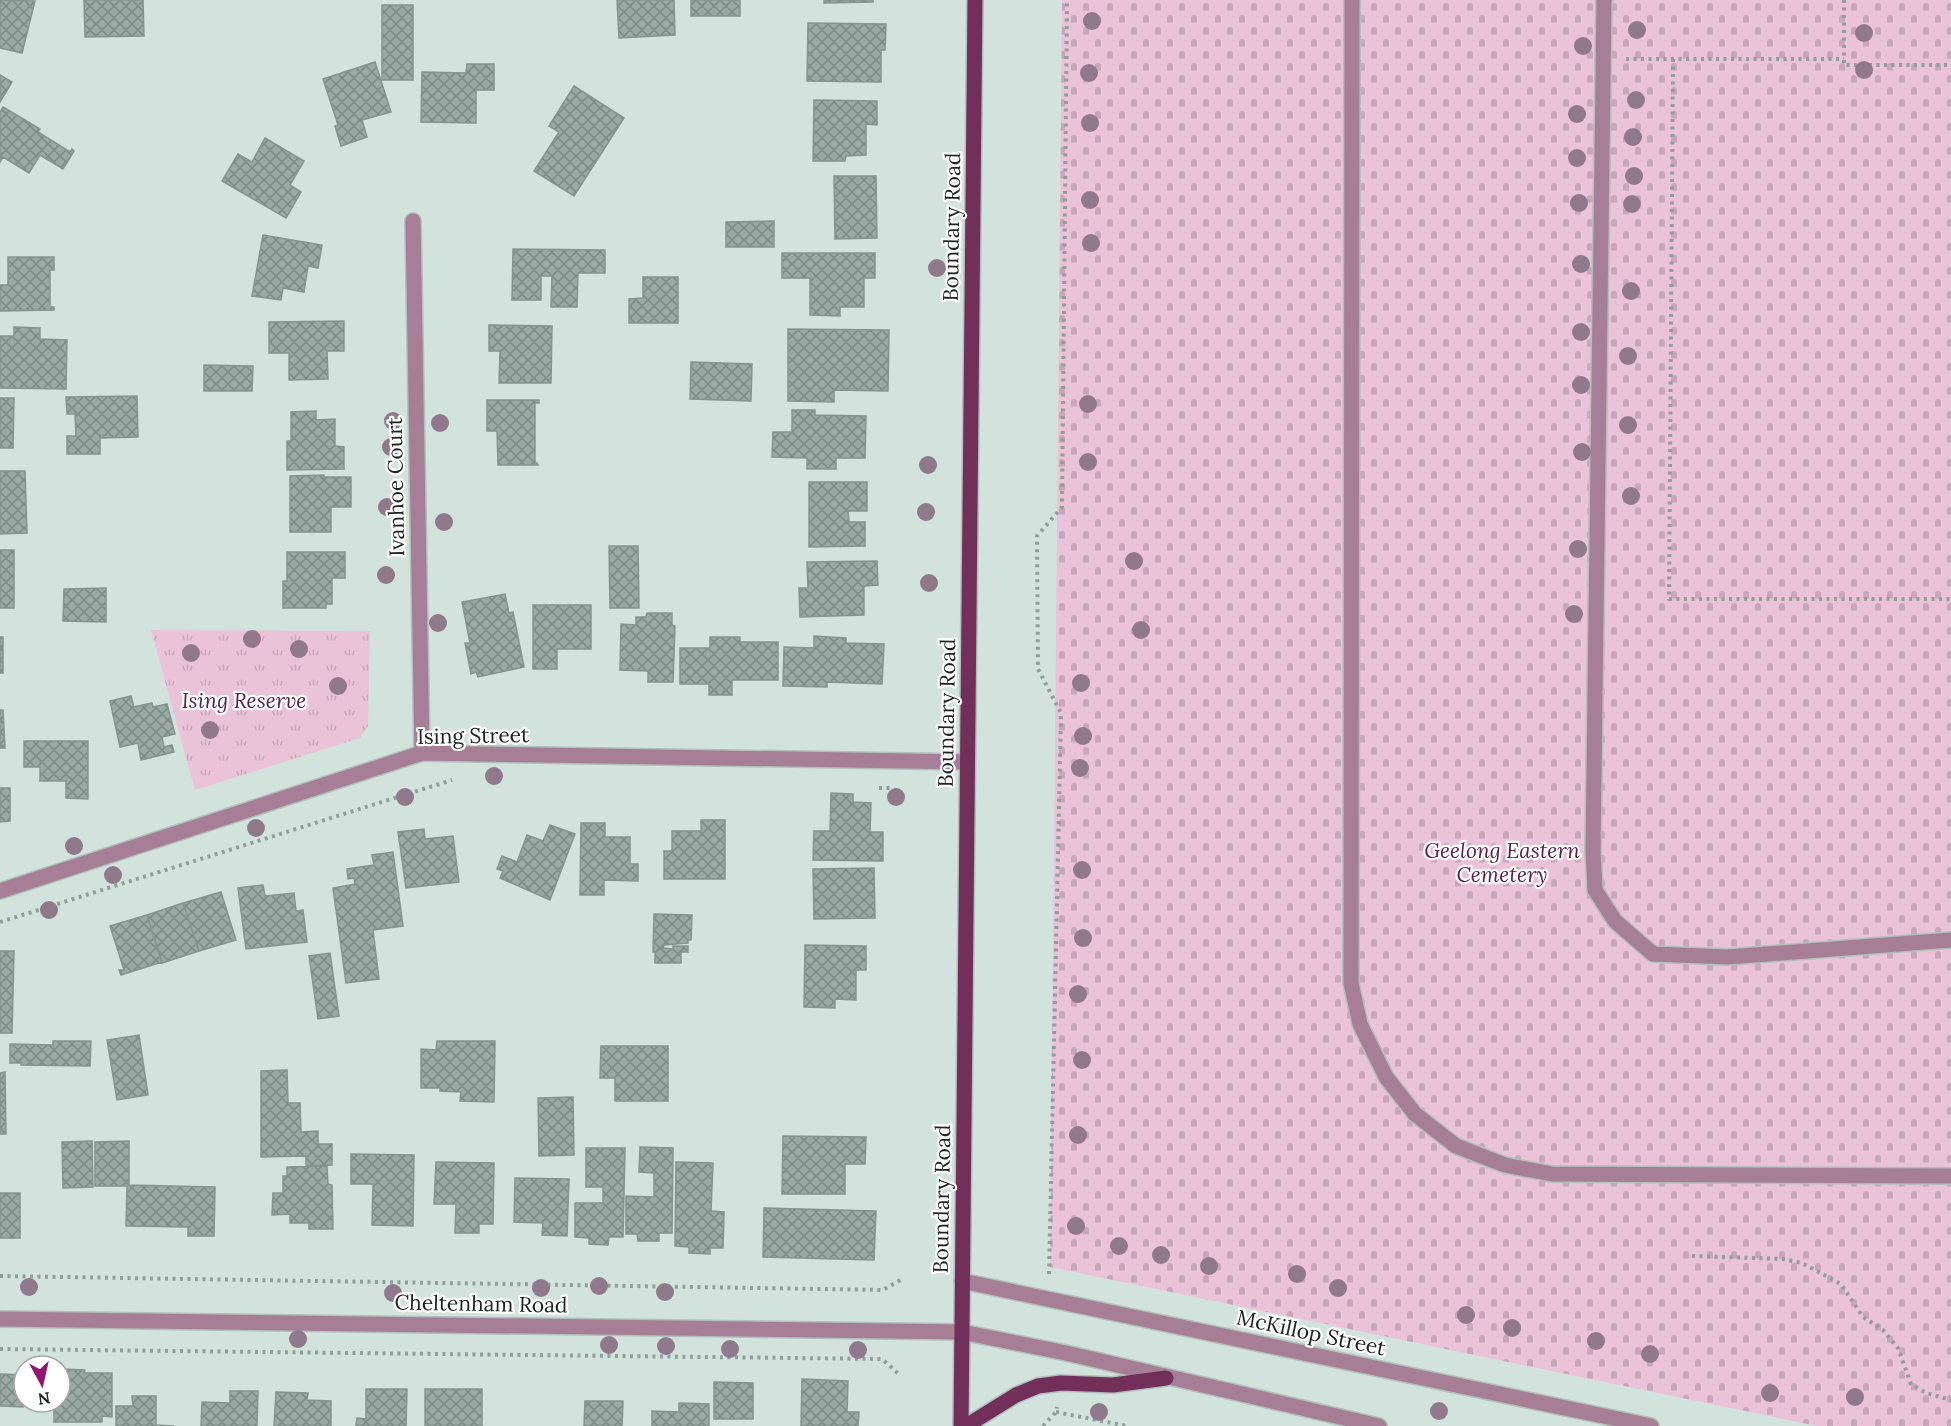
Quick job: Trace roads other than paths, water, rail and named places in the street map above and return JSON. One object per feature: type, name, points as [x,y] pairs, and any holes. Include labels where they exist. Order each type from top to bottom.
[{"type":"main road","name":"Boundary Road","points":[[961,1426],[975,0]]},
{"type":"main road","points":[[966,1426],[1016,1395],[1038,1386],[1061,1383],[1113,1385],[1166,1378]]},
{"type":"street","points":[[1352,0],[1351,983],[1360,1024],[1386,1077],[1415,1114],[1456,1146],[1505,1165],[1552,1174],[1951,1176]]},
{"type":"street","points":[[1604,0],[1593,850],[1595,890],[1615,921],[1653,954],[1728,957],[1951,940]]},
{"type":"street","name":"Ivanhoe Court","points":[[413,221],[422,753]]},
{"type":"street","name":"Ising Street","points":[[0,891],[422,753],[968,762]]},
{"type":"street","name":"McKillop Street","points":[[962,1281],[1651,1426]]},
{"type":"street","name":"Cheltenham Road","points":[[0,1319],[962,1332]]},
{"type":"street","points":[[962,1332],[1066,1353],[1379,1426]]},
{"type":"park label","name":"Ising Reserve","points":[[244,701]]},
{"type":"park label","name":"Geelong Eastern Cemetery","points":[[1502,863]]}]
